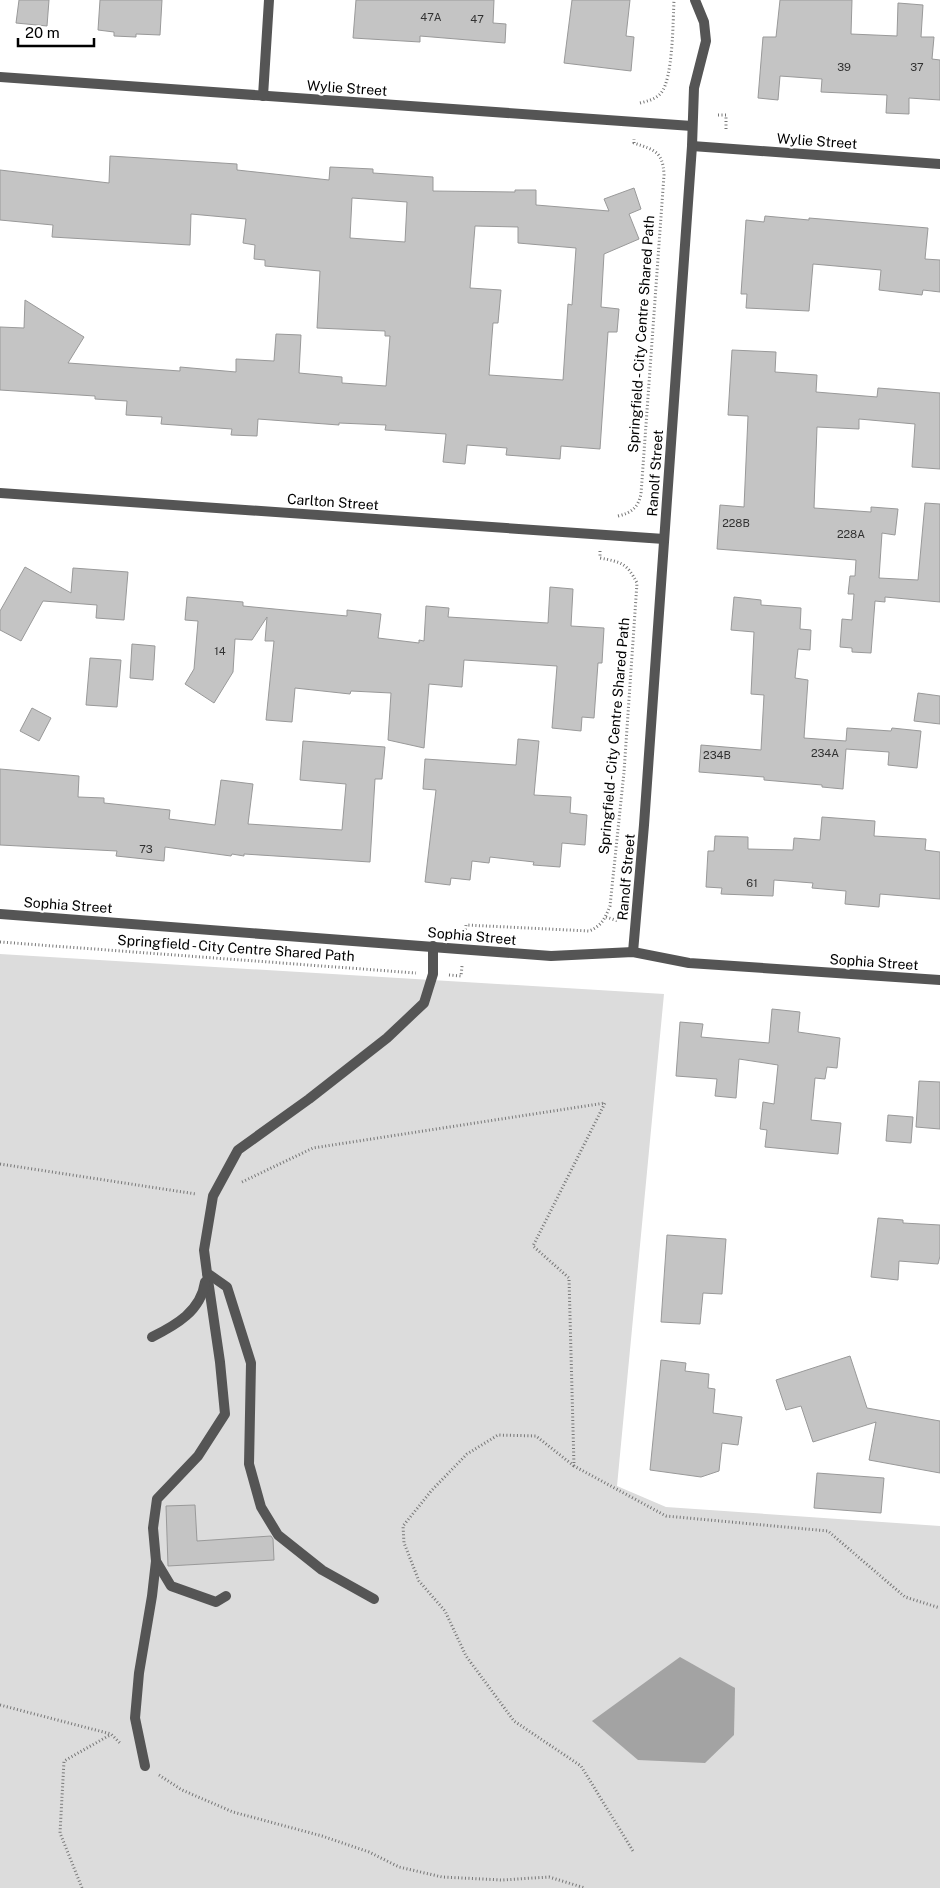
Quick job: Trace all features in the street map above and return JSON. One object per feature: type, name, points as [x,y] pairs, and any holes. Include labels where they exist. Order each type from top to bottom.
[{"type":"street","points":[[263,96],[269,0]]},
{"type":"street","name":"Ranolf Street","points":[[633,952],[645,815],[692,146],[694,88],[706,41],[704,22],[695,0]]},
{"type":"street","name":"Wylie Street","points":[[0,77],[692,126]]},
{"type":"street","name":"Wylie Street","points":[[692,146],[940,164]]},
{"type":"street","name":"Carlton Street","points":[[0,493],[664,539]]},
{"type":"street","name":"Sophia Street","points":[[0,914],[550,956],[633,952],[689,963],[940,980]]},
{"type":"street","points":[[145,1766],[135,1718],[139,1673],[156,1561],[153,1528],[157,1499],[173,1480],[198,1456],[225,1414],[220,1362],[204,1250],[213,1196],[238,1150],[387,1038],[424,1003],[432,974],[432,946]]},
{"type":"street","points":[[152,1337],[171,1328],[193,1311],[205,1288],[207,1273]]},
{"type":"street","points":[[207,1273],[227,1288],[251,1363],[249,1464],[261,1507],[278,1535],[322,1570],[374,1599]]},
{"type":"street","points":[[156,1561],[171,1586],[216,1602],[226,1596]]},
{"type":"path","points":[[637,109],[637,104],[649,101],[661,93],[666,84],[669,70],[674,0]]},
{"type":"path","points":[[718,115],[726,115],[726,129]]},
{"type":"path","name":"Springfield - City Centre Shared Path","points":[[610,517],[627,514],[634,510],[639,503],[641,494],[664,174],[664,164],[661,157],[655,151],[634,143],[634,137]]},
{"type":"path","name":"Springfield - City Centre Shared Path","points":[[601,550],[600,558],[624,564],[631,571],[637,583],[614,878],[610,906],[606,917]]},
{"type":"path","points":[[465,930],[466,925],[588,932],[597,928],[606,917],[612,920]]},
{"type":"path","name":"Springfield - City Centre Shared Path","points":[[0,942],[461,976],[462,966]]},
{"type":"path","points":[[0,1164],[213,1196],[313,1148],[605,1103],[533,1246],[569,1278],[574,1466]]},
{"type":"path","points":[[633,1851],[581,1766],[514,1721],[466,1656],[444,1611],[419,1581],[404,1542],[403,1526],[432,1490],[467,1454],[498,1435],[536,1436],[574,1466],[666,1516],[828,1531],[905,1597],[940,1608]]},
{"type":"path","points":[[0,1705],[111,1734],[145,1766],[182,1790],[233,1812],[322,1836],[369,1852],[399,1867],[442,1877],[502,1880],[549,1877],[585,1888]]},
{"type":"path","points":[[82,1888],[60,1833],[64,1761],[111,1734]]},
{"type":"shaded area","points":[[0,954],[664,994],[617,1486],[666,1507],[940,1526],[940,1888],[0,1888]]},
{"type":"shaded area","points":[[680,1657],[735,1688],[734,1735],[705,1763],[638,1760],[592,1721]]},
{"type":"building","points":[[19,0],[49,0],[47,26],[16,23]]},
{"type":"building","points":[[100,0],[162,0],[160,35],[136,34],[136,37],[114,36],[114,32],[98,30]]},
{"type":"building","points":[[356,0],[494,0],[493,23],[506,24],[505,43],[420,36],[420,42],[353,38]]},
{"type":"building","points":[[572,0],[630,0],[626,36],[634,37],[631,71],[564,63]]},
{"type":"building","points":[[780,0],[852,0],[851,34],[897,36],[898,3],[923,5],[921,37],[934,37],[932,59],[940,60],[940,100],[909,98],[909,114],[886,113],[887,95],[821,92],[822,79],[780,76],[778,100],[758,98],[763,37],[776,37]]},
{"type":"building","points":[[110,156],[237,164],[237,170],[329,180],[330,167],[373,169],[373,173],[433,177],[433,191],[515,192],[515,190],[536,190],[536,205],[609,211],[604,199],[634,188],[641,209],[629,214],[639,239],[604,254],[601,307],[619,309],[617,332],[608,332],[600,449],[561,446],[560,459],[506,455],[507,448],[467,445],[465,464],[443,462],[446,434],[385,430],[386,425],[339,423],[339,425],[258,419],[257,436],[231,435],[232,429],[161,424],[162,417],[126,415],[127,401],[95,399],[95,396],[0,390],[0,327],[24,328],[25,300],[84,337],[68,363],[180,371],[180,367],[236,372],[236,359],[274,361],[276,334],[301,335],[299,373],[342,377],[342,383],[386,386],[390,336],[385,336],[385,331],[317,328],[320,271],[265,266],[265,260],[254,259],[255,245],[243,243],[246,219],[191,214],[190,245],[52,237],[53,225],[0,220],[0,170],[109,183]],"holes":[[[352,198],[407,202],[405,242],[350,238]],[[475,226],[518,227],[518,243],[576,248],[572,305],[568,304],[563,380],[489,375],[493,323],[498,323],[501,290],[470,288]]]},
{"type":"building","points":[[765,216],[928,228],[925,259],[940,260],[940,292],[923,290],[922,295],[879,290],[881,270],[813,264],[809,311],[746,308],[747,294],[741,294],[746,220],[764,222]]},
{"type":"building","points":[[732,350],[776,352],[775,372],[817,375],[816,392],[877,397],[878,388],[940,393],[940,469],[912,467],[915,424],[859,419],[859,429],[817,427],[814,508],[871,512],[871,507],[898,509],[895,535],[882,533],[879,578],[918,580],[925,503],[940,504],[940,602],[885,597],[885,602],[875,601],[871,653],[852,652],[852,648],[840,647],[842,619],[852,620],[854,594],[848,594],[850,576],[855,576],[856,560],[717,549],[720,505],[744,507],[748,416],[728,415]]},
{"type":"building","points":[[25,567],[71,593],[73,568],[128,572],[124,620],[96,618],[97,605],[43,601],[21,641],[0,630],[0,611]]},
{"type":"building","points":[[550,587],[573,589],[571,626],[604,628],[602,663],[598,663],[594,718],[582,717],[581,731],[552,728],[557,666],[464,660],[462,687],[429,684],[424,748],[388,740],[391,693],[351,691],[350,694],[295,688],[292,722],[266,720],[274,641],[265,641],[267,617],[252,640],[235,639],[233,672],[214,703],[185,684],[194,669],[198,621],[185,620],[187,597],[243,602],[243,606],[347,616],[347,610],[381,614],[378,638],[419,643],[419,640],[424,641],[426,606],[449,608],[448,617],[548,623]]},
{"type":"building","points":[[734,597],[761,600],[761,605],[801,608],[800,629],[811,630],[810,650],[798,649],[795,678],[808,680],[804,738],[846,741],[847,728],[891,731],[892,728],[921,731],[917,768],[888,765],[889,752],[846,749],[843,789],[822,787],[822,785],[764,780],[764,777],[699,772],[701,745],[761,750],[764,695],[751,694],[754,632],[731,630]]},
{"type":"building","points":[[132,644],[155,646],[153,680],[130,678]]},
{"type":"building","points":[[90,658],[121,660],[117,707],[86,705]]},
{"type":"building","points":[[918,693],[940,696],[940,724],[914,721]]},
{"type":"building","points":[[32,708],[51,718],[39,741],[20,731]]},
{"type":"building","points":[[518,739],[539,741],[534,795],[571,797],[570,813],[587,815],[585,845],[562,843],[560,867],[533,865],[534,862],[490,857],[489,863],[472,861],[470,880],[451,878],[450,885],[425,882],[436,790],[423,789],[425,759],[516,765]]},
{"type":"building","points":[[303,741],[385,747],[382,779],[375,779],[370,862],[244,854],[244,856],[232,854],[231,856],[165,847],[164,861],[116,856],[117,851],[0,845],[0,769],[79,776],[78,797],[104,798],[104,803],[170,810],[169,819],[215,825],[221,780],[253,784],[248,824],[342,830],[346,784],[300,780]]},
{"type":"building","points":[[822,817],[875,821],[874,836],[926,839],[925,850],[940,852],[940,899],[880,894],[879,907],[845,904],[846,891],[812,888],[813,883],[774,880],[773,896],[721,894],[722,888],[706,887],[708,851],[714,851],[715,836],[748,837],[748,849],[793,850],[794,838],[820,840]]},
{"type":"building","points":[[772,1009],[800,1012],[798,1032],[840,1038],[837,1068],[827,1067],[825,1079],[815,1078],[811,1120],[841,1123],[838,1154],[765,1147],[767,1130],[760,1129],[763,1102],[774,1104],[778,1065],[739,1059],[736,1098],[715,1096],[717,1079],[676,1076],[680,1022],[703,1024],[701,1037],[769,1043]]},
{"type":"building","points":[[919,1081],[940,1082],[940,1129],[916,1127]]},
{"type":"building","points":[[888,1115],[913,1117],[911,1143],[886,1141]]},
{"type":"building","points":[[878,1218],[903,1220],[903,1223],[940,1225],[940,1256],[938,1264],[899,1261],[898,1280],[871,1277]]},
{"type":"building","points":[[667,1235],[726,1239],[722,1294],[703,1293],[700,1324],[661,1322]]},
{"type":"building","points":[[850,1356],[867,1408],[940,1421],[940,1473],[869,1460],[876,1422],[813,1442],[801,1406],[786,1410],[776,1380]]},
{"type":"building","points":[[661,1360],[686,1363],[685,1371],[709,1374],[708,1388],[715,1389],[713,1413],[742,1417],[738,1445],[722,1443],[719,1471],[701,1477],[650,1470]]},
{"type":"building","points":[[817,1473],[884,1478],[881,1513],[814,1508]]},
{"type":"building","points":[[195,1505],[197,1541],[271,1536],[273,1539],[274,1560],[168,1566],[166,1506]]}]
